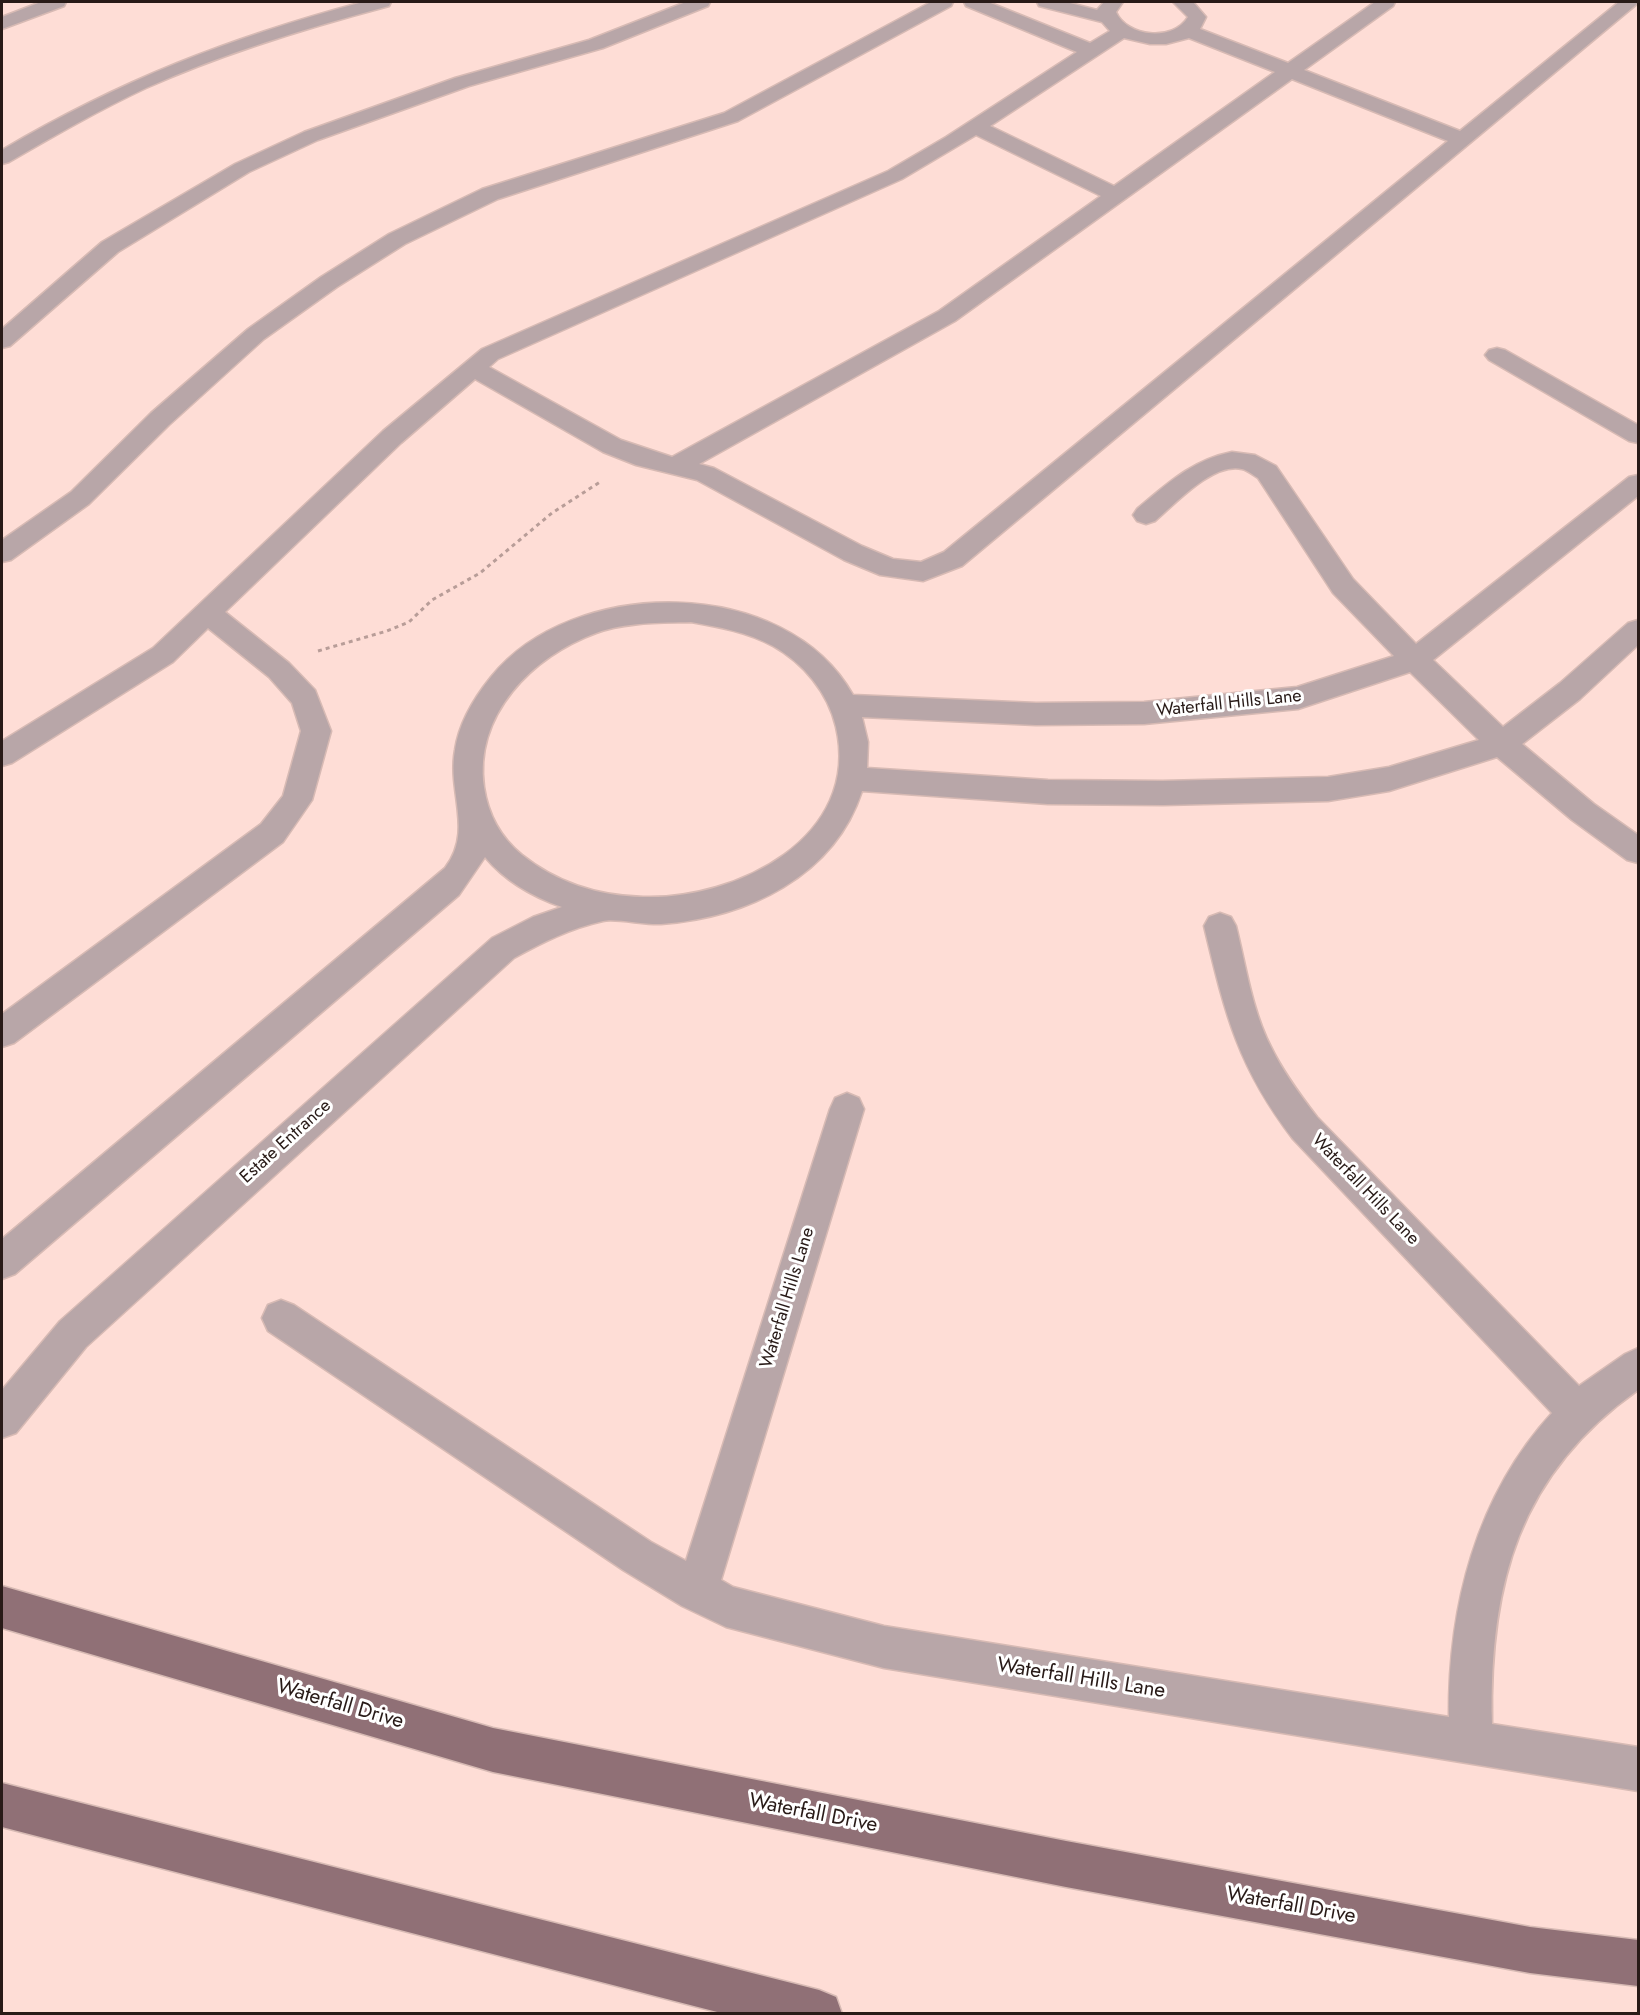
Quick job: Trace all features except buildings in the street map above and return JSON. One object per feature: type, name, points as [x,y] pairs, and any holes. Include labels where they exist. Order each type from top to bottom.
[{"type":"main road","name":"Waterfall Drive","points":[[2,1607],[493,1750],[1089,1869],[1530,1950],[1638,1963]]},
{"type":"main road","points":[[2,1805],[819,2013]]},
{"type":"street","points":[[2,4],[8,2]]},
{"type":"street","points":[[2,23],[57,2]]},
{"type":"street","points":[[2,158],[108,99],[186,65],[272,33],[382,2]]},
{"type":"street","points":[[2,341],[111,247],[242,168],[310,136],[451,86],[585,47],[700,2]]},
{"type":"street","points":[[2,553],[80,498],[160,419],[256,333],[329,282],[397,239],[490,194],[731,117],[945,2]]},
{"type":"street","points":[[973,2],[1092,51]]},
{"type":"street","points":[[1046,2],[1115,17],[1150,38],[1178,36],[1196,25],[1197,17],[1193,10],[1182,2]]},
{"type":"street","points":[[674,467],[946,316],[1386,2]]},
{"type":"street","points":[[473,368],[612,446],[645,459],[705,474],[853,553],[889,568],[923,572],[953,560],[1630,2]]},
{"type":"street","points":[[2,755],[163,655],[392,436],[490,354],[895,176],[1092,51],[1115,17]]},
{"type":"street","points":[[1189,31],[1462,139]]},
{"type":"street","points":[[975,127],[1115,195]]},
{"type":"street","points":[[1497,355],[1638,435]]},
{"type":"street","points":[[1146,515],[1212,464],[1230,459],[1248,461],[1267,472],[1344,586],[1502,744],[1582,812],[1638,850]]},
{"type":"street","name":"Waterfall Hills Lane","points":[[845,705],[1036,714],[1144,713],[1298,698],[1416,659],[1588,525],[1638,483]]},
{"type":"street","points":[[691,612],[740,621],[785,640],[821,669],[845,705],[855,741],[852,779],[840,813],[816,846],[783,873],[743,894],[697,907],[649,912],[601,908],[572,898],[520,871],[492,846],[475,818],[470,802],[467,759],[479,716],[505,679],[543,647],[588,626],[639,613],[691,612]]},
{"type":"street","points":[[2,1033],[272,833],[297,800],[316,731],[305,698],[279,670],[208,613]]},
{"type":"street","points":[[852,779],[1048,792],[1328,789],[1389,778],[1502,744],[1570,691],[1638,630]]},
{"type":"street","points":[[2,1262],[448,886],[467,864],[474,848],[475,818]]},
{"type":"street","name":"Estate Entrance","points":[[2,1419],[72,1334],[503,948],[544,926],[601,908]]},
{"type":"street","name":"Waterfall Hills Lane","points":[[1220,926],[1248,1033],[1284,1102],[1305,1128],[1578,1413]]},
{"type":"street","name":"Waterfall Hills Lane","points":[[697,1591],[847,1109]]},
{"type":"street","name":"Waterfall Hills Lane","points":[[280,1318],[637,1556],[726,1606],[884,1647],[1638,1769]]},
{"type":"street","points":[[1471,1743],[1472,1649],[1478,1602],[1508,1510],[1536,1463],[1578,1413],[1638,1367]]},
{"type":"path","points":[[279,670],[328,646],[375,635],[410,622],[432,601],[479,573],[513,543],[579,492],[645,459]]}]
